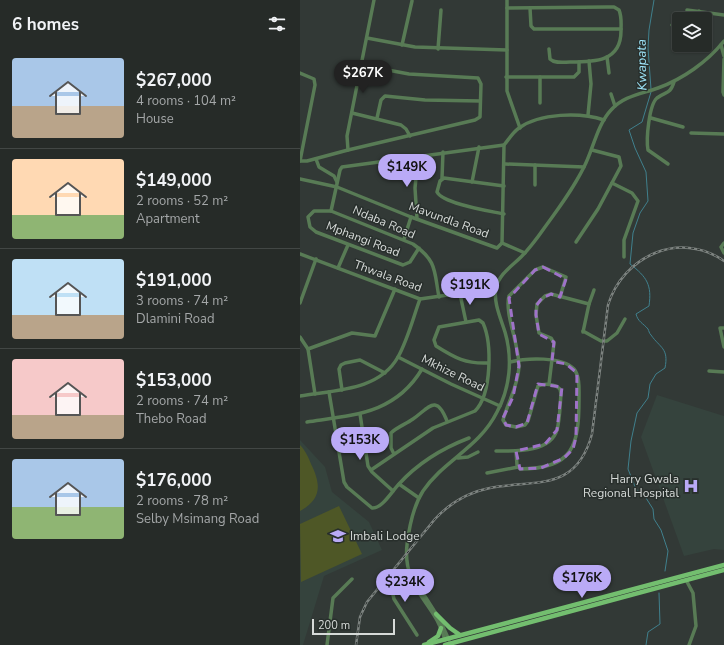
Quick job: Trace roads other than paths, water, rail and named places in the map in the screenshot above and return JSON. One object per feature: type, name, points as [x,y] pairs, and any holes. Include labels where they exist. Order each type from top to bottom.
[{"type":"main road","points":[[447,643],[460,636],[724,565]]},
{"type":"main road","points":[[423,645],[447,643],[724,570]]},
{"type":"main road","points":[[436,614],[460,636]]},
{"type":"main road","points":[[423,645],[437,637],[441,628]]},
{"type":"street","points":[[348,150],[347,136],[374,0]]},
{"type":"street","points":[[507,0],[506,77],[509,101],[520,128]]},
{"type":"street","points":[[402,45],[412,1]]},
{"type":"street","points":[[507,8],[614,7],[617,8],[620,13],[620,43],[613,53],[607,57],[579,62],[552,61],[549,56],[549,49]]},
{"type":"street","points":[[530,8],[531,26],[534,29],[621,29]]},
{"type":"street","points":[[438,49],[441,10]]},
{"type":"street","points":[[687,10],[724,15]]},
{"type":"street","points":[[367,38],[402,45],[438,49],[507,50]]},
{"type":"street","points":[[447,643],[441,628],[418,594],[409,572],[407,544],[419,498],[430,482],[485,432],[500,406],[508,380],[510,362],[496,288],[503,274],[525,252],[567,196],[584,167],[604,120],[615,106],[627,98],[674,82],[693,70],[724,41]]},
{"type":"street","points":[[721,45],[724,56]]},
{"type":"street","points":[[607,57],[609,72]]},
{"type":"street","points":[[724,59],[724,95]]},
{"type":"street","points":[[588,115],[591,84],[589,61]]},
{"type":"street","points":[[506,77],[574,77],[579,72],[579,62]]},
{"type":"street","points":[[300,73],[314,79],[315,82],[300,161],[316,159],[478,119],[480,117],[481,84],[479,79],[475,77],[410,74],[361,65]]},
{"type":"street","points":[[540,77],[540,103]]},
{"type":"street","points":[[668,164],[648,150],[648,127],[653,103],[658,98],[670,91],[674,82]]},
{"type":"street","points":[[611,94],[615,106]]},
{"type":"street","points":[[378,118],[381,100],[385,96],[425,100],[480,101]]},
{"type":"street","points":[[352,113],[378,118],[401,125],[406,129],[410,136]]},
{"type":"street","points":[[331,211],[340,170],[342,167],[479,147],[504,145],[520,128],[547,118],[588,115],[604,120]]},
{"type":"street","points":[[651,118],[683,127]]},
{"type":"street","points":[[691,133],[724,134]]},
{"type":"street","name":"Mavundla Road","points":[[337,185],[411,217],[493,247],[499,247],[502,243],[504,214],[504,145]]},
{"type":"street","points":[[472,182],[479,147]]},
{"type":"street","points":[[576,242],[621,166],[620,158],[592,150]]},
{"type":"street","points":[[443,152],[442,178],[437,189],[439,196],[475,208],[504,214]]},
{"type":"street","points":[[416,157],[417,167],[414,188],[417,219]]},
{"type":"street","points":[[316,159],[318,167],[334,176],[337,185]]},
{"type":"street","points":[[505,164],[584,167]]},
{"type":"street","points":[[535,165],[535,185]]},
{"type":"street","points":[[300,178],[337,185]]},
{"type":"street","points":[[442,178],[504,186]]},
{"type":"street","points":[[612,183],[632,193],[638,201],[624,240],[624,257]]},
{"type":"street","name":"Ndaba Road","points":[[311,212],[317,210],[331,211],[404,239],[418,248],[431,260],[439,297]]},
{"type":"street","name":"Mphangi Road","points":[[311,212],[308,221],[312,230],[403,265],[410,262],[418,248]]},
{"type":"street","points":[[404,239],[411,217]]},
{"type":"street","points":[[502,243],[525,252]]},
{"type":"street","points":[[724,243],[721,247],[724,253]]},
{"type":"street","points":[[338,268],[348,245]]},
{"type":"street","name":"Thwala Road","points":[[300,254],[420,299],[496,288]]},
{"type":"street","points":[[300,303],[316,259]]},
{"type":"street","points":[[496,451],[516,451],[545,444],[556,432],[561,391],[558,386],[549,384],[540,385],[537,387],[527,423],[516,427],[506,425],[503,418],[516,385],[519,360],[509,308],[510,296],[535,270],[542,266],[566,277],[560,297]]},
{"type":"street","points":[[308,349],[352,333],[375,336],[395,289]]},
{"type":"street","points":[[594,290],[589,304],[583,332],[601,341],[607,341],[617,333],[625,319]]},
{"type":"street","points":[[460,294],[466,322]]},
{"type":"street","points":[[549,384],[554,342],[539,333],[535,309],[537,304],[545,296],[551,294],[589,304]]},
{"type":"street","points":[[300,396],[342,390],[363,385],[385,373],[398,357],[420,299]]},
{"type":"street","points":[[371,470],[433,428],[447,421],[475,411],[482,398],[487,380],[488,363],[487,343],[482,321],[438,327],[434,344],[464,362],[470,364],[488,363]]},
{"type":"street","points":[[724,328],[720,328],[724,347]]},
{"type":"street","points":[[300,337],[308,349],[316,394]]},
{"type":"street","name":"Mkhize Road","points":[[398,357],[500,406]]},
{"type":"street","points":[[487,473],[518,467],[520,470],[533,469],[551,464],[569,454],[575,443],[579,403],[578,376],[576,371],[570,366],[552,361],[533,359],[510,362]]},
{"type":"street","points":[[342,390],[339,370],[340,365],[345,363],[360,360],[385,373]]},
{"type":"street","points":[[307,422],[360,414],[381,407],[400,395],[412,383],[422,369]]},
{"type":"street","points":[[709,371],[724,372]]},
{"type":"street","points":[[329,392],[342,473],[347,487],[370,507],[375,509],[379,507],[409,473],[443,450],[469,438]]},
{"type":"street","points":[[394,454],[390,441],[391,433],[414,418],[428,406],[433,405],[441,410],[447,421]]},
{"type":"street","points":[[360,414],[368,462],[371,470],[393,491]]},
{"type":"street","points":[[516,451],[518,467]]},
{"type":"street","points":[[457,458],[468,457],[478,452]]},
{"type":"street","points":[[399,484],[419,498]]},
{"type":"street","points":[[409,572],[436,614],[447,643]]},
{"type":"street","points":[[409,572],[396,582],[392,591],[394,599],[416,635]]},
{"type":"street","points":[[327,645],[333,598],[352,579]]},
{"type":"street","points":[[686,580],[693,593],[696,626],[689,645]]},
{"type":"waterway","name":"Kwapata","points":[[651,89],[648,48],[649,30],[654,0]]},
{"type":"waterway","name":"Kwapata","points":[[651,92],[642,122],[629,130],[646,172],[648,201],[640,213],[633,233],[630,264],[644,277],[650,292],[649,306],[636,314],[637,317],[665,352],[666,361],[665,368],[656,374],[650,384],[648,398],[637,413],[631,441],[628,469],[636,489],[646,498],[653,509],[654,519],[661,530],[668,551],[665,571]]},
{"type":"waterway","name":"Kwapata","points":[[646,645],[648,632],[660,624],[659,593]]},
{"type":"railway","points":[[356,645],[360,617],[367,602],[435,519],[453,503],[467,495],[490,488],[552,480],[565,475],[576,466],[585,453],[592,434],[608,305],[615,288],[626,273],[640,261],[655,253],[672,248],[689,248],[707,252],[724,261]]},
{"type":"place","name":"Harry Gwala Regional Hospital","points":[[691,486]]},
{"type":"place","name":"Imbali Lodge","points":[[338,536]]}]
